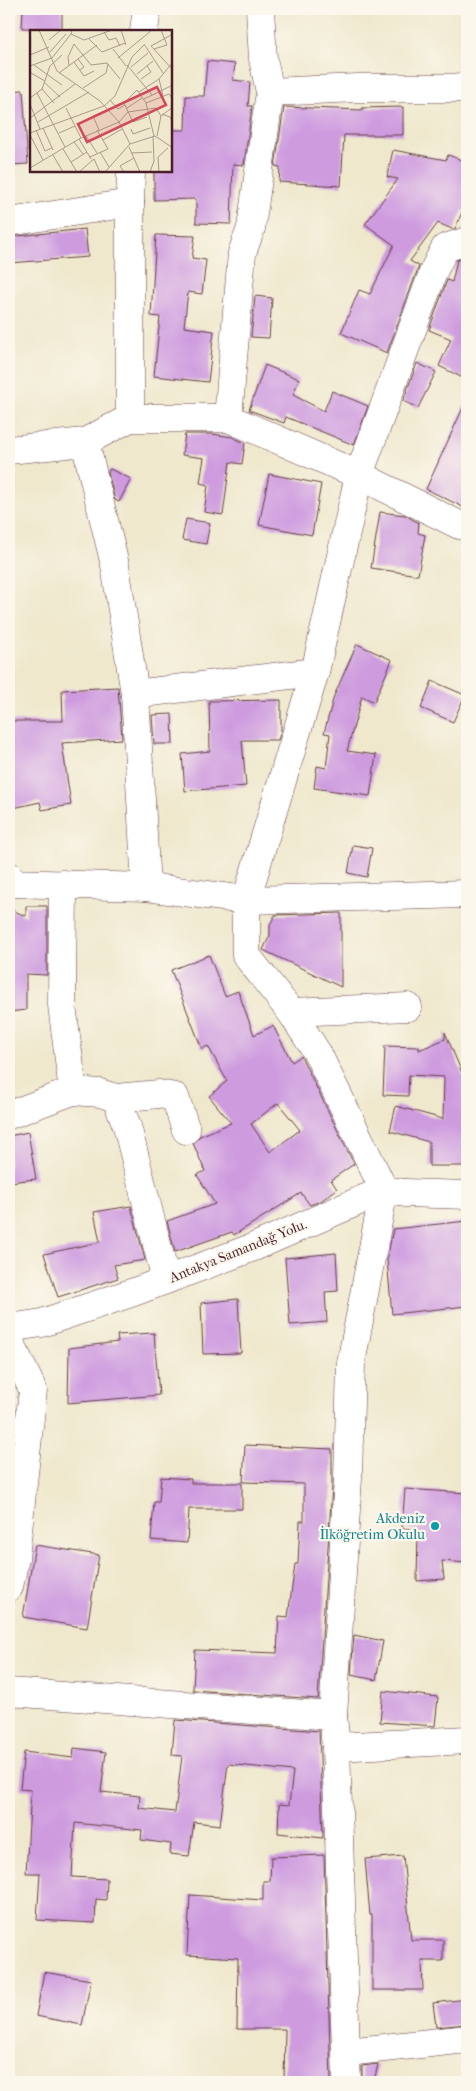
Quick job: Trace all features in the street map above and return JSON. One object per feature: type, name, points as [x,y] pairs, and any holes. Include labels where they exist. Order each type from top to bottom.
[{"type":"street","points":[[144,30],[147,9]]},
{"type":"street","points":[[228,418],[242,252],[251,228],[270,92],[263,59],[260,9]]},
{"type":"street","points":[[270,92],[358,88],[467,88]]},
{"type":"street","points":[[130,418],[131,172]]},
{"type":"street","points":[[9,222],[130,203]]},
{"type":"street","points":[[347,2082],[336,1747],[333,1716],[348,1478],[351,1363],[384,1190],[318,1054],[291,1012],[246,955],[246,900],[315,672],[359,475],[434,270],[445,248],[467,241]]},
{"type":"street","points":[[9,450],[85,442],[130,418],[228,418],[359,475],[459,524],[467,525]]},
{"type":"street","points":[[85,442],[115,565],[135,694],[146,887]]},
{"type":"street","points":[[135,694],[315,672]]},
{"type":"street","points":[[9,876],[12,883],[146,887],[246,900],[467,894]]},
{"type":"street","points":[[63,884],[62,1005],[73,1091]]},
{"type":"street","points":[[291,1012],[408,1007]]},
{"type":"street","points":[[9,1114],[73,1091],[100,1093],[116,1098],[158,1094],[175,1097],[186,1130]]},
{"type":"street","points":[[116,1098],[127,1126],[166,1280]]},
{"type":"street","points":[[384,1190],[405,1193],[467,1195]]},
{"type":"street","name":"Antakya Samandağ Yolu.","points":[[9,1328],[42,1323],[166,1280],[254,1247],[384,1190]]},
{"type":"street","points":[[9,1340],[33,1390],[15,1558],[9,1587]]},
{"type":"street","points":[[9,1692],[333,1716]]},
{"type":"street","points":[[336,1747],[467,1740]]},
{"type":"street","points":[[347,2052],[467,2038]]},
{"type":"building","points":[[23,9],[62,9],[62,29],[22,28]]},
{"type":"building","points":[[207,61],[235,64],[233,80],[250,82],[248,106],[252,106],[244,165],[233,164],[231,224],[196,223],[196,199],[154,200],[154,172],[172,172],[172,130],[185,130],[186,96],[204,96]]},
{"type":"building","points":[[23,90],[28,164],[9,165],[9,91]]},
{"type":"building","points":[[284,107],[362,110],[362,108],[403,107],[403,135],[344,135],[341,186],[279,182],[280,167],[275,166]]},
{"type":"building","points":[[393,150],[446,160],[448,155],[467,162],[467,212],[463,210],[455,229],[438,223],[410,261],[419,266],[387,353],[341,333],[359,290],[370,294],[394,245],[365,224],[398,179],[387,177]]},
{"type":"building","points":[[85,229],[88,257],[9,263],[9,237]]},
{"type":"building","points":[[156,235],[195,236],[192,258],[206,260],[202,294],[188,292],[184,327],[214,331],[208,382],[154,376],[160,317],[151,316]]},
{"type":"building","points":[[467,257],[467,380],[439,366],[451,339],[429,330],[447,280],[452,282],[457,260]]},
{"type":"building","points":[[255,296],[272,298],[269,338],[251,337]]},
{"type":"building","points":[[417,363],[436,372],[418,408],[403,401]]},
{"type":"building","points":[[265,365],[299,379],[293,395],[324,411],[332,391],[368,406],[354,445],[286,417],[284,423],[249,410]]},
{"type":"building","points":[[467,399],[467,509],[426,489]]},
{"type":"building","points":[[185,434],[212,434],[232,437],[245,443],[242,464],[230,462],[223,515],[204,512],[208,485],[200,483],[204,458],[182,455]]},
{"type":"building","points":[[110,469],[131,479],[119,502],[115,500],[108,472]]},
{"type":"building","points":[[269,474],[321,484],[312,535],[259,525]]},
{"type":"building","points":[[380,512],[405,515],[419,523],[418,533],[425,535],[418,575],[371,568]]},
{"type":"building","points":[[186,519],[210,523],[206,544],[182,540]]},
{"type":"building","points":[[357,644],[392,660],[374,702],[362,696],[347,751],[376,755],[370,796],[314,788],[317,766],[326,768],[330,734],[324,733],[334,696]]},
{"type":"building","points":[[432,681],[465,695],[453,722],[421,708]]},
{"type":"building","points":[[118,687],[122,739],[62,743],[71,805],[42,810],[40,802],[9,809],[10,721],[63,721],[62,690]]},
{"type":"building","points":[[281,700],[281,731],[278,740],[242,740],[246,786],[185,791],[182,754],[210,751],[209,701]]},
{"type":"building","points":[[172,714],[173,744],[154,744],[152,715]]},
{"type":"building","points":[[353,845],[372,848],[367,877],[348,873]]},
{"type":"building","points":[[26,906],[47,906],[47,975],[26,974],[26,1010],[9,1012],[9,909],[26,916]]},
{"type":"building","points":[[341,913],[341,987],[263,950],[270,935],[270,925],[275,915]]},
{"type":"building","points":[[209,955],[225,996],[238,991],[254,1035],[273,1026],[292,1062],[301,1056],[354,1164],[331,1180],[337,1189],[321,1201],[310,1205],[301,1193],[234,1235],[232,1232],[175,1252],[167,1221],[215,1204],[197,1175],[205,1171],[193,1143],[200,1136],[231,1123],[209,1096],[227,1081],[208,1046],[202,1049],[171,970]],"holes":[[[278,1103],[300,1130],[270,1152],[251,1124]]]},
{"type":"building","points":[[445,1032],[467,1085],[467,1166],[429,1166],[429,1142],[390,1131],[396,1106],[443,1119],[444,1077],[409,1075],[408,1096],[383,1095],[385,1046],[419,1047],[419,1050],[445,1039]]},
{"type":"building","points":[[28,1132],[36,1179],[9,1182],[9,1136]]},
{"type":"building","points":[[131,1206],[145,1260],[114,1265],[118,1278],[58,1297],[44,1254],[100,1242],[94,1212]]},
{"type":"building","points":[[467,1221],[467,1306],[392,1314],[387,1260],[393,1229]]},
{"type":"building","points":[[336,1253],[338,1291],[325,1292],[327,1322],[290,1325],[285,1258]]},
{"type":"building","points":[[238,1299],[241,1353],[203,1354],[201,1303]]},
{"type":"building","points":[[154,1333],[159,1395],[68,1403],[69,1348],[118,1342],[117,1335]]},
{"type":"building","points":[[245,1445],[332,1449],[332,1486],[318,1699],[193,1690],[195,1650],[277,1653],[279,1616],[288,1617],[295,1564],[298,1564],[300,1521],[304,1521],[304,1484],[243,1482]]},
{"type":"building","points":[[161,1477],[191,1479],[191,1483],[242,1483],[242,1509],[189,1509],[187,1543],[151,1540],[154,1502],[159,1502]]},
{"type":"building","name":"Akdeniz İlköğretim Okulu","points":[[405,1489],[467,1493],[467,1563],[442,1561],[444,1579],[417,1581],[418,1530],[402,1528]]},
{"type":"building","points":[[35,1545],[99,1555],[87,1628],[23,1617]]},
{"type":"building","points":[[354,1635],[383,1641],[376,1680],[351,1675]]},
{"type":"building","points":[[383,1691],[438,1697],[435,1726],[380,1722]]},
{"type":"building","points":[[175,1720],[319,1731],[323,1838],[278,1833],[279,1804],[289,1805],[293,1771],[228,1764],[220,1825],[194,1822],[189,1856],[170,1854],[171,1844],[141,1840],[142,1830],[75,1823],[72,1877],[107,1879],[106,1900],[96,1899],[95,1923],[37,1920],[40,1873],[26,1873],[31,1790],[20,1789],[24,1752],[73,1758],[74,1748],[106,1752],[101,1792],[140,1796],[139,1808],[175,1812],[182,1756],[172,1755]]},
{"type":"building","points":[[324,1855],[331,2082],[284,2082],[285,2029],[237,2029],[238,1958],[187,1955],[190,1895],[263,1900],[263,1881],[270,1881],[271,1857]]},
{"type":"building","points":[[403,1856],[411,1940],[443,1940],[443,1961],[422,1961],[423,1990],[372,1990],[372,1915],[370,1915],[365,1859]]},
{"type":"building","points":[[44,1972],[91,1980],[82,2025],[36,2016]]},
{"type":"building","points":[[467,1999],[467,2024],[436,2027],[433,2003]]},
{"type":"building","points":[[378,2064],[374,2082],[362,2082],[362,2066]]},
{"type":"place","name":"Akdeniz İlköğretim Okulu","points":[[435,1526]]}]
